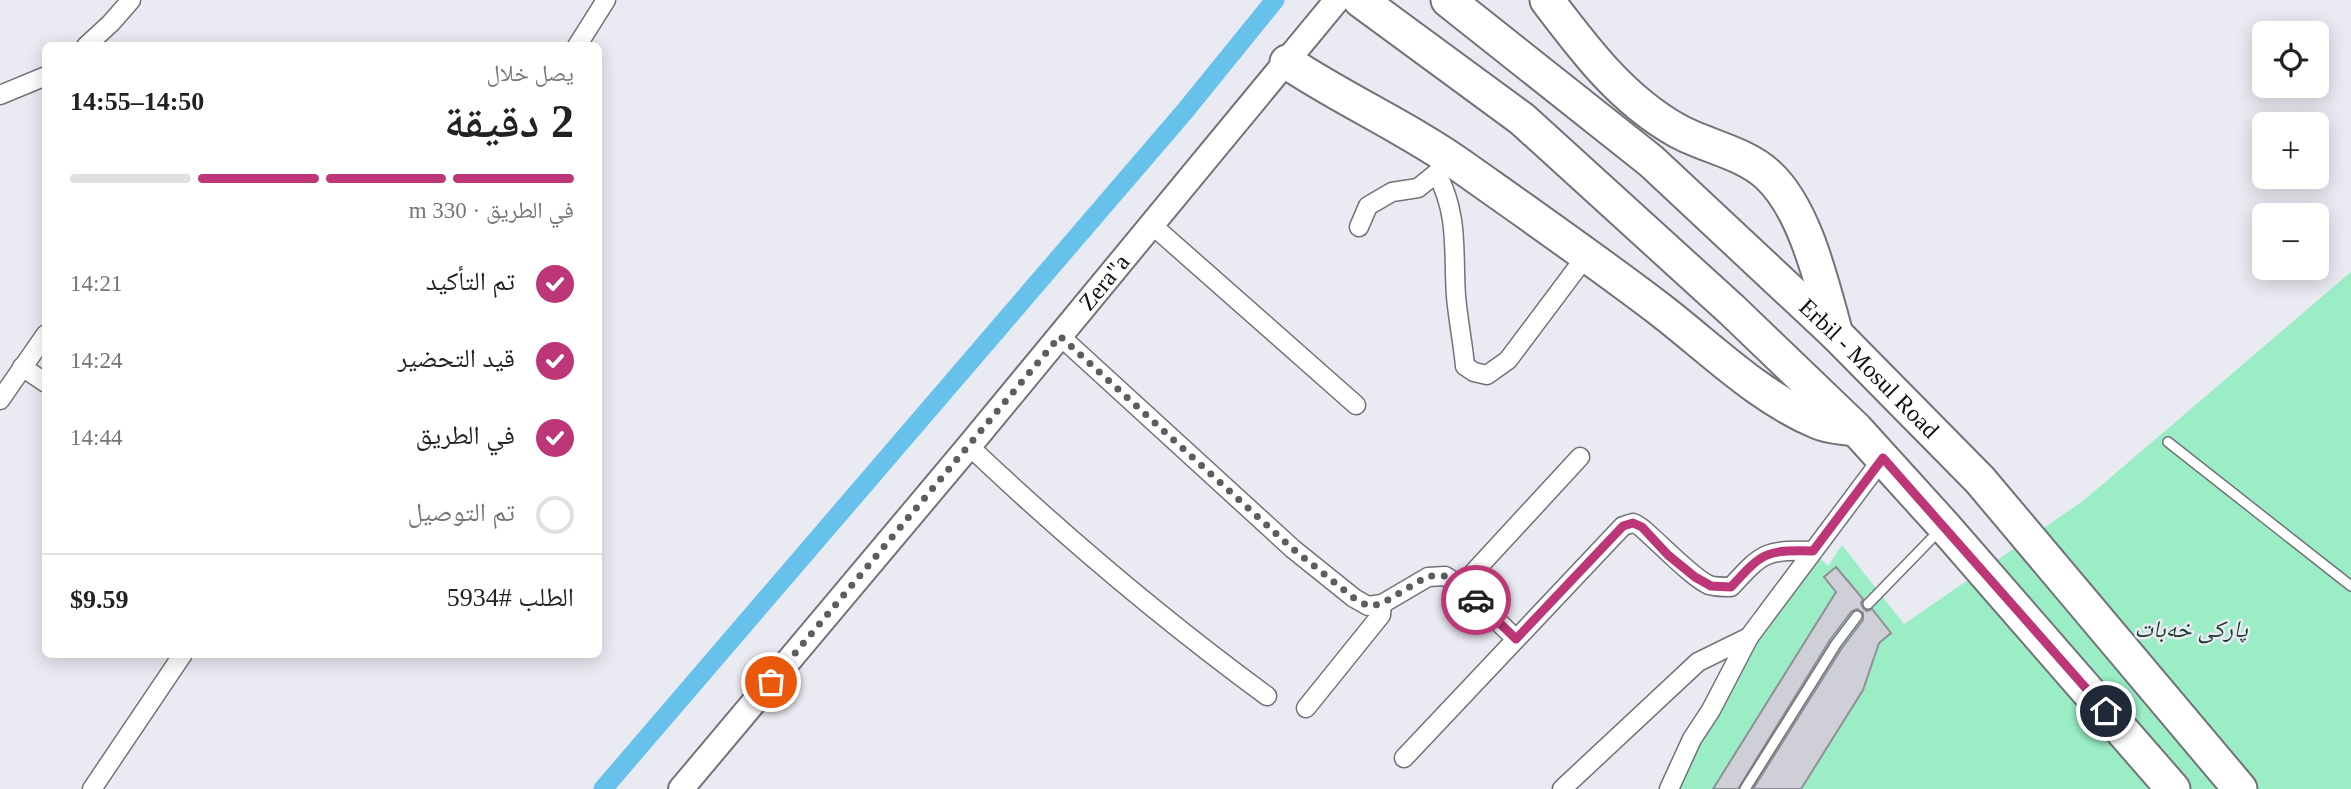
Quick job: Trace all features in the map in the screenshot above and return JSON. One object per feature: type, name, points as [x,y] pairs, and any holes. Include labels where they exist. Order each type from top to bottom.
[{"type":"highway","name":"Erbil - Mosul Road","points":[[1448,0],[1651,161],[1836,334],[1980,480],[2240,789]]},
{"type":"highway","points":[[1547,0],[1594,61],[1632,100],[1677,130],[1735,156],[1767,174],[1790,202],[1816,265],[1836,334]]},
{"type":"highway","points":[[1367,4],[1522,118],[1732,310],[1856,429],[2173,789]]},
{"type":"highway","points":[[1287,62],[1444,167],[1586,256],[1658,307],[1757,386],[1794,411],[1821,423],[1856,429]]},
{"type":"street","points":[[90,42],[131,0]]},
{"type":"street","points":[[580,42],[606,0]]},
{"type":"street","name":"Zera\"a","points":[[681,789],[1338,0]]},
{"type":"street","points":[[0,95],[42,78]]},
{"type":"street","points":[[1359,227],[1368,206],[1392,192],[1418,188],[1444,167]]},
{"type":"street","points":[[1444,167],[1445,188],[1456,242],[1456,297],[1465,366],[1474,372],[1487,375],[1508,360],[1586,256]]},
{"type":"street","points":[[1151,224],[1356,405]]},
{"type":"street","points":[[1060,336],[1293,549],[1354,598],[1368,606],[1381,604],[1428,576],[1445,576],[1461,586],[1516,639]]},
{"type":"street","points":[[0,400],[42,340]]},
{"type":"street","points":[[22,367],[42,380]]},
{"type":"street","points":[[969,446],[1110,574],[1267,696]]},
{"type":"street","points":[[1461,586],[1580,457]]},
{"type":"street","points":[[1669,789],[1692,739],[1711,709],[1748,637],[1883,458]]},
{"type":"street","points":[[1404,758],[1623,526],[1633,523],[1642,527],[1668,555],[1711,586],[1731,587],[1754,562],[1776,550],[1813,551]]},
{"type":"street","points":[[1307,708],[1381,615],[1381,604]]},
{"type":"street","points":[[1562,789],[1698,662],[1748,637]]},
{"type":"street","points":[[92,789],[180,658]]},
{"type":"lane","points":[[2168,442],[2351,586]]},
{"type":"lane","points":[[1868,604],[1944,526]]},
{"type":"lane","points":[[1745,789],[1836,644],[1857,616]]},
{"type":"green space","name":"پارکی خەبات","points":[[2351,272],[2351,789],[1661,789],[1813,551],[1828,566],[1842,545],[1904,624],[2083,501]]},
{"type":"building","points":[[1836,567],[1863,599],[1863,608],[1867,611],[1872,609],[1891,633],[1879,643],[1863,690],[1801,789],[1753,789],[1842,648],[1863,620],[1863,613],[1857,609],[1851,612],[1830,640],[1738,789],[1713,789],[1836,592],[1824,577]]},
{"type":"waterway","points":[[603,789],[1185,111],[1275,0]]},
{"type":"way so far","points":[[771,682],[1060,336],[1293,549],[1354,598],[1368,606],[1381,604],[1428,576],[1445,576],[1476,600]]},
{"type":"route","points":[[1476,600],[1516,639],[1623,526],[1633,523],[1642,527],[1668,555],[1695,577],[1711,586],[1731,587],[1754,562],[1776,550],[1813,551],[1883,458],[2106,711]]}]
